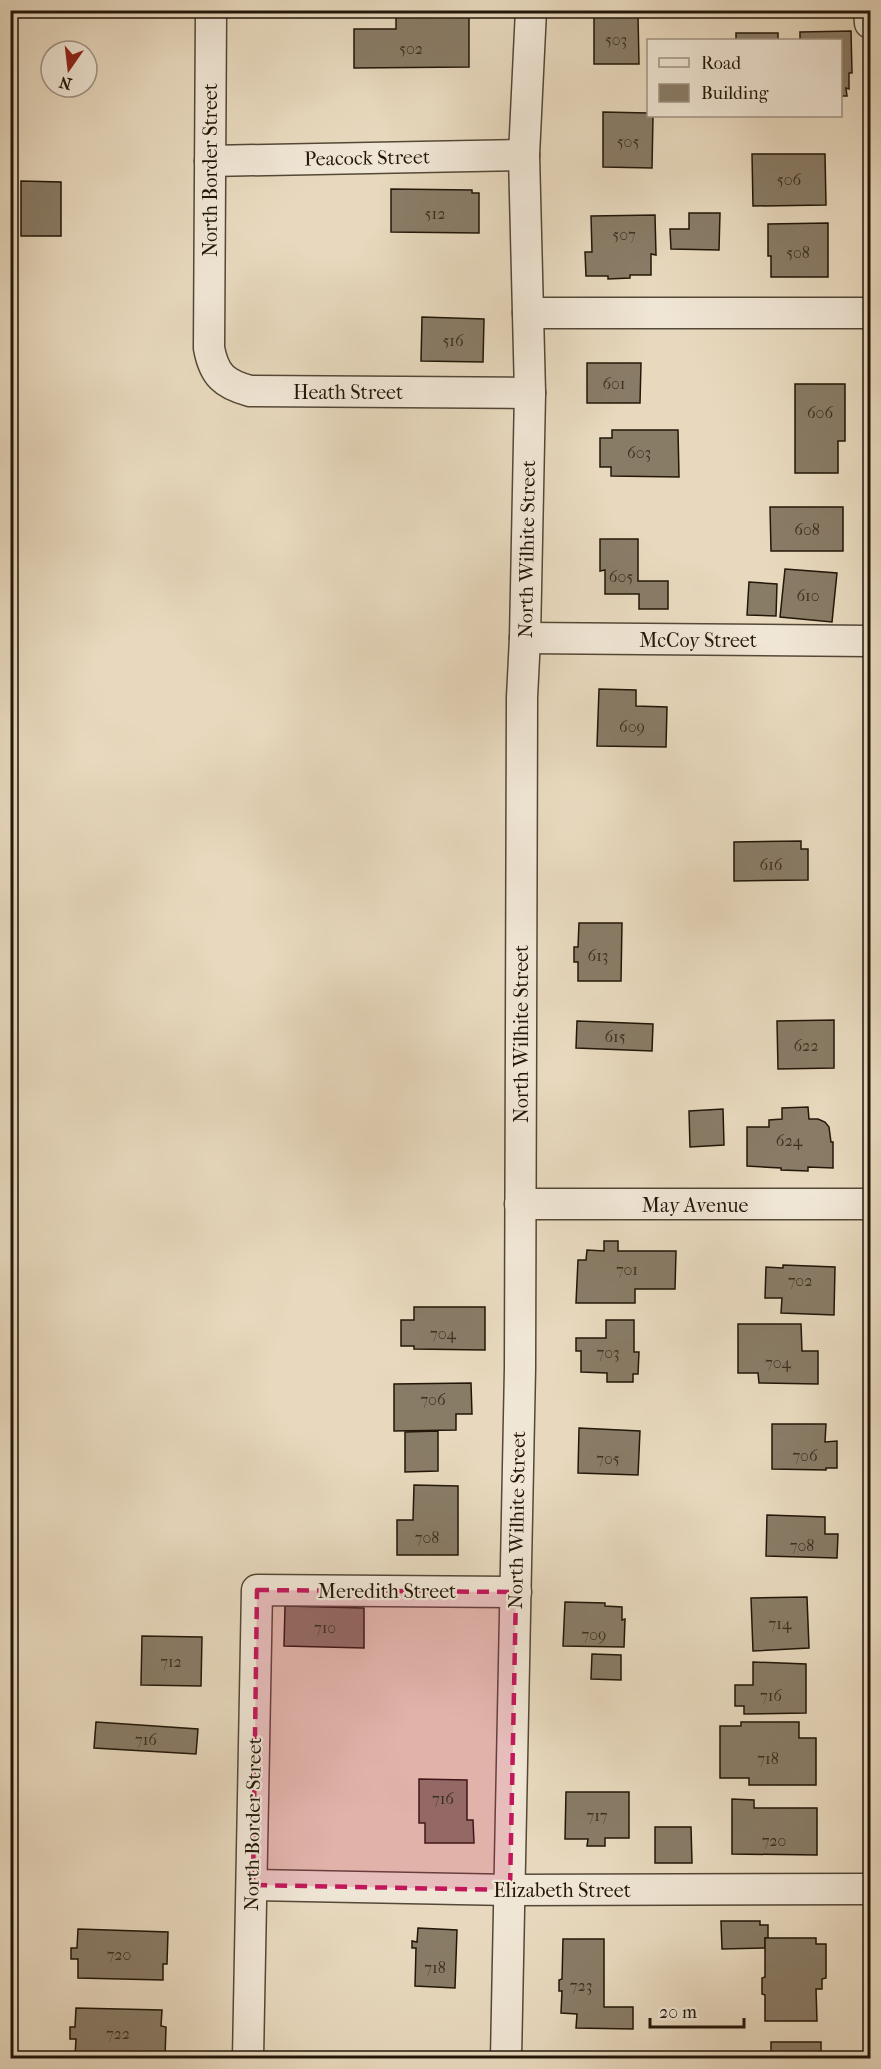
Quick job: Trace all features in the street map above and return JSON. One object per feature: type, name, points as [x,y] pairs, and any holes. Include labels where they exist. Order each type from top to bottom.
[{"type":"street","name":"North Border Street","points":[[209,330],[211,10]]},
{"type":"street","name":"North Wilhite Street","points":[[506,2058],[520,1368],[522,697],[530,393],[524,154],[531,10]]},
{"type":"street","points":[[869,10],[870,23]]},
{"type":"street","name":"Peacock Street","points":[[210,161],[524,154]]},
{"type":"street","points":[[528,313],[870,313]]},
{"type":"street","name":"Heath Street","points":[[209,330],[212,364],[222,378],[236,387],[250,391],[530,393]]},
{"type":"street","name":"McCoy Street","points":[[525,638],[870,641]]},
{"type":"street","name":"May Avenue","points":[[520,1204],[870,1204]]},
{"type":"street","name":"North Border Street","points":[[248,2058],[257,1590]]},
{"type":"street","name":"Meredith Street","points":[[257,1590],[516,1592]]},
{"type":"street","name":"Elizabeth Street","points":[[253,1885],[510,1890],[870,1890]]},
{"type":"highlighted area","points":[[257,1590],[516,1592],[510,1890],[253,1885]]},
{"type":"building","points":[[396,10],[469,10],[469,67],[354,68],[354,29],[396,29]]},
{"type":"building","points":[[594,15],[638,15],[639,64],[594,64]]},
{"type":"building","points":[[851,31],[852,73],[849,73],[847,96],[842,96],[842,39],[800,39],[800,32]]},
{"type":"building","points":[[736,33],[778,33],[778,39],[736,39]]},
{"type":"building","points":[[603,112],[647,113],[647,117],[653,117],[652,168],[603,167]]},
{"type":"building","points":[[752,154],[825,154],[826,205],[753,206]]},
{"type":"building","points":[[21,181],[61,182],[61,236],[21,236]]},
{"type":"building","points":[[391,189],[472,190],[472,193],[479,193],[479,233],[391,232]]},
{"type":"building","points":[[689,213],[720,213],[719,250],[671,249],[670,229],[689,229]]},
{"type":"building","points":[[655,215],[656,255],[651,254],[651,275],[630,275],[630,278],[608,279],[608,276],[586,276],[585,252],[592,252],[591,216]]},
{"type":"building","points":[[828,223],[828,277],[771,277],[771,256],[768,256],[768,224]]},
{"type":"building","points":[[422,317],[484,319],[483,362],[421,361]]},
{"type":"building","points":[[587,363],[641,363],[640,403],[587,403]]},
{"type":"building","points":[[795,384],[845,384],[845,441],[838,441],[838,473],[795,473]]},
{"type":"building","points":[[612,430],[678,430],[679,477],[611,476],[611,467],[600,467],[600,438],[612,438]]},
{"type":"building","points":[[770,507],[843,507],[843,551],[771,551]]},
{"type":"building","points":[[600,539],[638,539],[638,581],[668,581],[668,609],[639,609],[639,594],[605,594],[605,570],[600,571]]},
{"type":"building","points":[[785,569],[837,573],[832,622],[780,617]]},
{"type":"building","points":[[749,582],[777,584],[776,616],[747,615]]},
{"type":"building","points":[[599,689],[636,690],[636,706],[667,707],[666,747],[597,746]]},
{"type":"building","points":[[801,841],[801,849],[808,849],[808,880],[734,881],[734,842]]},
{"type":"building","points":[[579,923],[622,923],[621,981],[578,981],[578,962],[574,962],[574,947],[578,947]]},
{"type":"building","points":[[834,1020],[834,1068],[778,1069],[777,1021]]},
{"type":"building","points":[[577,1021],[653,1024],[652,1051],[576,1048]]},
{"type":"building","points":[[808,1107],[809,1119],[818,1119],[829,1127],[831,1142],[833,1142],[833,1168],[808,1167],[808,1171],[747,1166],[747,1127],[769,1127],[769,1120],[782,1119],[782,1108]]},
{"type":"building","points":[[723,1109],[724,1145],[690,1147],[689,1111]]},
{"type":"building","points":[[604,1241],[618,1241],[618,1251],[676,1251],[675,1289],[635,1289],[635,1303],[576,1303],[578,1260],[586,1260],[587,1250],[604,1251]]},
{"type":"building","points":[[783,1265],[835,1267],[834,1315],[781,1313],[782,1298],[765,1298],[766,1267],[783,1268]]},
{"type":"building","points":[[414,1307],[485,1307],[485,1350],[414,1349],[414,1346],[401,1346],[401,1320],[414,1320]]},
{"type":"building","points":[[606,1320],[634,1320],[634,1352],[639,1352],[638,1374],[633,1374],[633,1382],[607,1382],[607,1373],[581,1372],[581,1351],[576,1351],[576,1338],[606,1338]]},
{"type":"building","points":[[738,1324],[801,1324],[802,1351],[818,1351],[818,1384],[759,1383],[758,1373],[738,1373]]},
{"type":"building","points":[[471,1383],[472,1414],[456,1414],[456,1430],[394,1431],[394,1384]]},
{"type":"building","points":[[772,1424],[826,1424],[825,1442],[837,1441],[837,1468],[826,1468],[826,1470],[772,1469]]},
{"type":"building","points":[[579,1428],[640,1431],[638,1475],[578,1473]]},
{"type":"building","points":[[438,1431],[438,1471],[405,1472],[405,1432]]},
{"type":"building","points":[[414,1485],[458,1486],[458,1555],[397,1555],[397,1520],[413,1520]]},
{"type":"building","points":[[767,1515],[825,1517],[825,1534],[838,1534],[837,1558],[766,1556]]},
{"type":"building","points":[[807,1597],[809,1648],[753,1651],[751,1598]]},
{"type":"building","points":[[565,1602],[605,1603],[605,1606],[622,1607],[622,1620],[625,1619],[624,1647],[563,1646]]},
{"type":"building","points":[[285,1606],[364,1608],[364,1648],[284,1646]]},
{"type":"building","points":[[142,1636],[202,1637],[201,1686],[141,1685]]},
{"type":"building","points":[[592,1654],[621,1655],[621,1680],[591,1679]]},
{"type":"building","points":[[753,1662],[806,1664],[806,1713],[744,1714],[744,1706],[735,1706],[735,1685],[753,1685]]},
{"type":"building","points":[[96,1722],[198,1729],[196,1754],[94,1748]]},
{"type":"building","points":[[741,1722],[799,1722],[799,1738],[816,1738],[816,1785],[749,1785],[749,1778],[720,1778],[720,1726],[741,1726]]},
{"type":"building","points":[[419,1779],[467,1780],[467,1820],[473,1820],[474,1843],[425,1843],[425,1823],[419,1823]]},
{"type":"building","points":[[566,1792],[629,1792],[629,1838],[605,1838],[605,1846],[587,1846],[588,1839],[565,1839]]},
{"type":"building","points":[[732,1799],[754,1800],[754,1808],[817,1808],[817,1855],[732,1854]]},
{"type":"building","points":[[655,1827],[691,1827],[692,1863],[655,1863]]},
{"type":"building","points":[[721,1921],[760,1921],[760,1925],[768,1925],[765,1948],[722,1949]]},
{"type":"building","points":[[418,1928],[457,1930],[455,1988],[415,1986],[416,1948],[412,1948],[412,1941],[417,1942]]},
{"type":"building","points":[[78,1929],[168,1932],[167,1964],[163,1964],[163,1980],[78,1978],[78,1959],[71,1959],[71,1948],[77,1948]]},
{"type":"building","points":[[765,1938],[816,1938],[816,1944],[826,1944],[826,1978],[822,1979],[822,1989],[816,1989],[817,2021],[765,2021],[765,1995],[762,1994],[762,1978],[765,1977]]},
{"type":"building","points":[[563,1939],[604,1939],[604,2007],[633,2007],[633,2029],[576,2028],[577,2014],[561,2013],[562,1991],[559,1991],[559,1980],[562,1979]]},
{"type":"building","points":[[76,2008],[162,2010],[161,2026],[166,2027],[165,2058],[75,2056],[76,2039],[70,2039],[70,2027],[75,2027]]},
{"type":"building","points":[[771,2042],[821,2042],[821,2058],[771,2058]]}]
